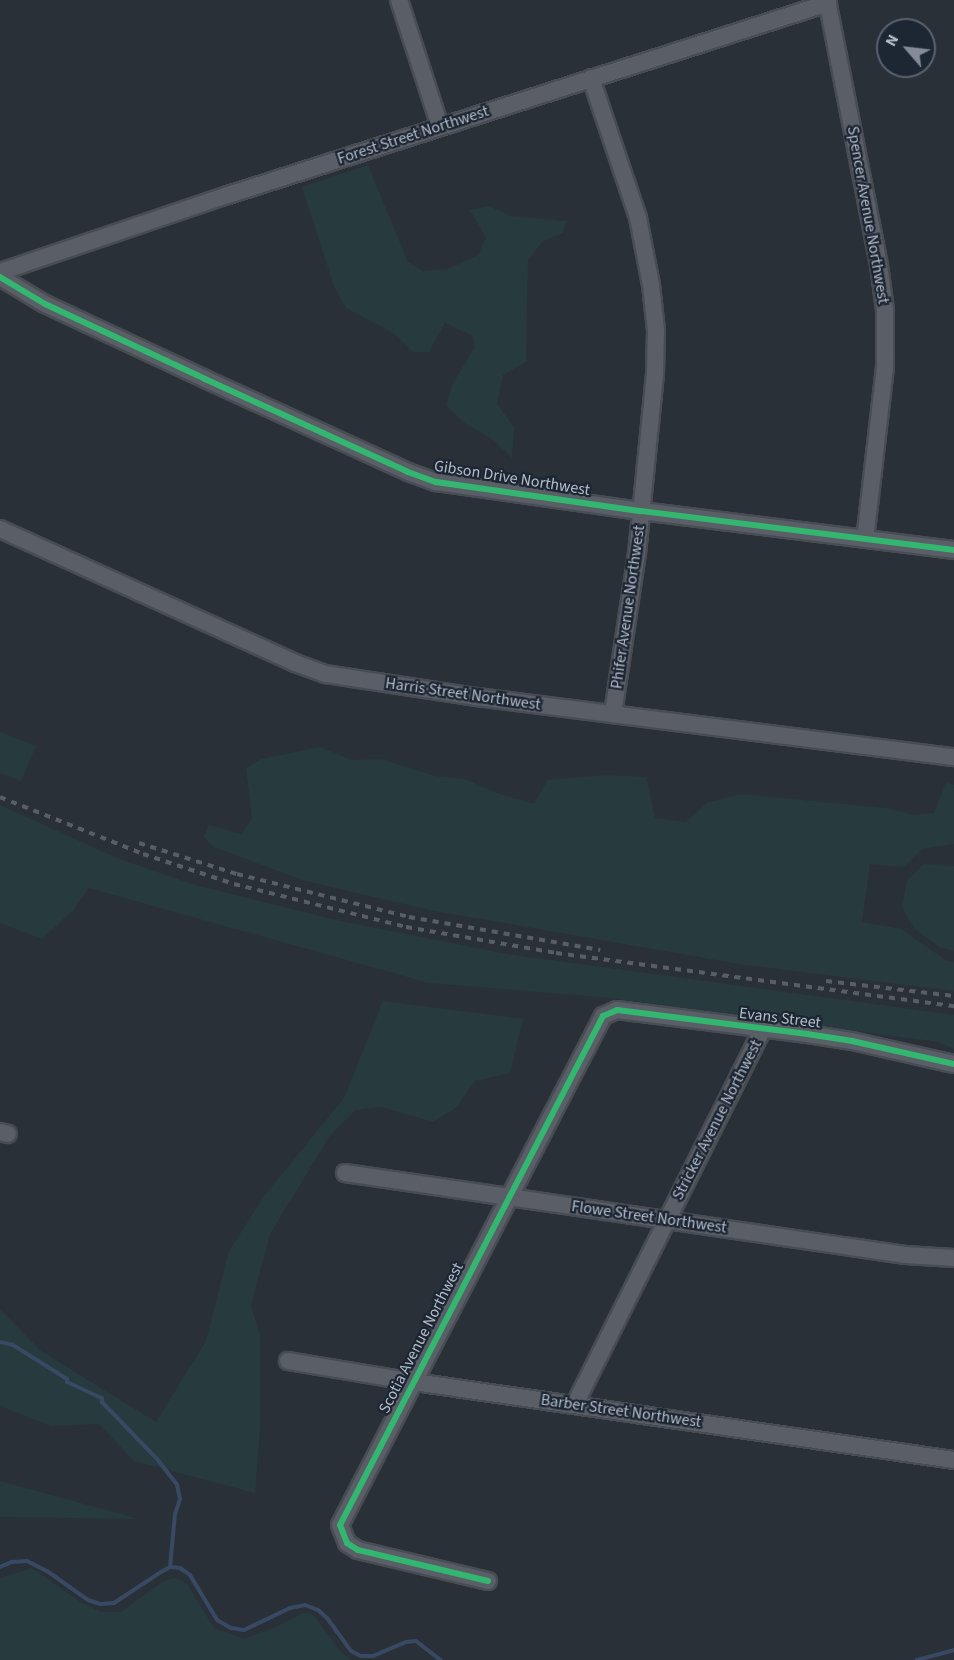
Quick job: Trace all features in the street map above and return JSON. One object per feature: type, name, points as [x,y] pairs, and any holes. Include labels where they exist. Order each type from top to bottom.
[{"type":"street","points":[[399,0],[440,126]]},
{"type":"street","name":"Forest Street Northwest","points":[[0,272],[827,1]]},
{"type":"street","name":"Spencer Avenue Northwest","points":[[827,1],[879,265],[885,310],[885,367],[865,539]]},
{"type":"street","name":"Phifer Avenue Northwest","points":[[591,78],[638,218],[651,285],[656,330],[656,374],[641,512],[613,714]]},
{"type":"street","name":"Gibson Drive Northwest","points":[[0,277],[45,304],[408,472],[460,487],[641,512],[954,550]]},
{"type":"street","name":"Harris Street Northwest","points":[[0,529],[326,675],[477,697],[954,757]]},
{"type":"street","name":"Evans Street","points":[[603,1016],[617,1010],[852,1041],[954,1064]]},
{"type":"street","name":"Scotia Avenue Northwest","points":[[488,1581],[358,1550],[347,1543],[340,1525],[603,1016]]},
{"type":"street","name":"Stricker Avenue Northwest","points":[[575,1404],[762,1029]]},
{"type":"street","name":"Flowe Street Northwest","points":[[345,1173],[905,1255],[954,1258]]},
{"type":"street","name":"Barber Street Northwest","points":[[288,1361],[414,1382],[954,1460]]},
{"type":"green space","points":[[368,165],[408,262],[424,271],[448,269],[478,255],[486,238],[470,210],[489,206],[510,216],[566,221],[563,233],[543,241],[528,260],[526,362],[503,375],[497,404],[514,427],[512,458],[491,438],[466,424],[446,406],[453,383],[475,347],[473,336],[445,323],[429,352],[413,352],[395,334],[346,308],[334,286],[302,187]]},
{"type":"green space","points":[[0,732],[36,746],[21,781],[0,773]]},
{"type":"green space","points":[[320,747],[352,760],[381,759],[435,776],[465,779],[494,792],[534,804],[548,780],[606,775],[646,777],[655,818],[686,822],[707,803],[740,794],[885,808],[914,815],[934,813],[946,782],[954,785],[954,844],[922,849],[904,867],[870,864],[862,922],[901,929],[947,961],[954,962],[954,991],[745,965],[429,910],[302,880],[214,847],[204,837],[209,825],[241,834],[252,818],[246,768],[261,759]]},
{"type":"green space","points":[[0,805],[117,858],[195,885],[336,920],[507,954],[954,1015],[954,1049],[939,1042],[601,997],[429,983],[89,888],[73,910],[42,939],[0,923]]},
{"type":"green space","points":[[924,864],[954,866],[954,951],[939,947],[914,928],[902,907],[907,880]]},
{"type":"green space","points":[[383,1001],[523,1019],[510,1073],[475,1081],[456,1108],[433,1122],[382,1107],[355,1110],[329,1137],[270,1234],[251,1305],[260,1335],[260,1427],[255,1493],[134,1461],[99,1424],[51,1426],[0,1406],[0,1309],[41,1351],[156,1422],[206,1341],[229,1251],[265,1195],[344,1098]]},
{"type":"green space","points":[[0,1481],[139,1519],[0,1517]]},
{"type":"green space","points":[[32,1568],[79,1601],[101,1612],[121,1612],[161,1583],[172,1578],[179,1579],[188,1585],[214,1628],[244,1639],[274,1628],[306,1612],[314,1616],[341,1652],[352,1660],[0,1660],[0,1578]]},
{"type":"waterway","points":[[0,1342],[13,1345],[67,1379],[67,1382],[102,1398],[102,1402],[157,1459],[177,1485],[180,1499],[175,1514],[170,1567]]},
{"type":"waterway","points":[[0,1567],[12,1562],[27,1561],[47,1571],[88,1600],[100,1604],[114,1603],[170,1567],[180,1568],[190,1575],[217,1620],[231,1628],[244,1630],[290,1608],[305,1605],[318,1610],[327,1618],[351,1651],[361,1656],[373,1656],[406,1642],[416,1641],[440,1660]]},
{"type":"waterway","points":[[917,1660],[954,1650]]},
{"type":"railway","points":[[0,797],[143,854],[234,884],[406,927],[556,953],[954,1006]]},
{"type":"railway","points":[[139,843],[237,874],[409,917],[600,950]]},
{"type":"railway","points":[[826,981],[954,996]]},
{"type":"cycle path","points":[[0,277],[45,304],[408,472],[436,482],[641,511],[954,550]]},
{"type":"cycle path","points":[[488,1581],[358,1550],[347,1543],[340,1525],[603,1016],[617,1010],[807,1034],[852,1041],[954,1064]]}]
